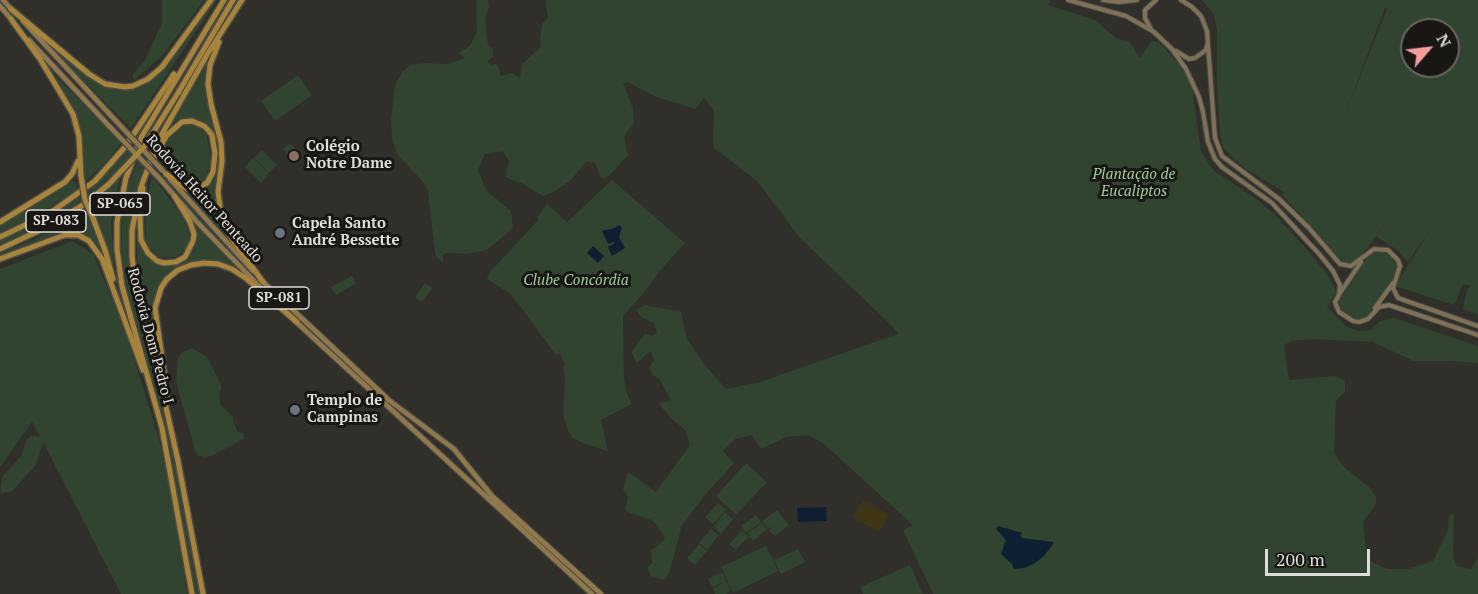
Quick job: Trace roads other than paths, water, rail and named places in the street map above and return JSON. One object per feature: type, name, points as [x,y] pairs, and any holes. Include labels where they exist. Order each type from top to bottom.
[{"type":"highway","points":[[11,9],[89,74],[105,84],[125,87],[148,79],[162,67],[211,0]]},
{"type":"highway","name":"SP-083","points":[[0,237],[50,213],[95,181],[125,147],[224,0]]},
{"type":"highway","name":"Rodovia Dom Pedro I","points":[[192,594],[162,428],[122,286],[117,249],[118,209],[126,178],[142,136],[224,0]]},
{"type":"highway","name":"SP-083","points":[[0,249],[61,219],[108,185],[144,147],[232,0]]},
{"type":"highway","points":[[243,0],[218,44],[210,66],[208,84],[221,142],[222,161],[218,192],[222,214],[230,236],[263,282]]},
{"type":"highway","name":"Rodovia Dom Pedro I","points":[[203,594],[178,461],[159,376],[135,288],[132,230],[138,198],[153,150],[168,121],[243,0]]},
{"type":"highway","points":[[11,20],[40,59],[69,106],[77,128],[85,200],[108,258],[119,305]]},
{"type":"highway","points":[[164,172],[187,189],[197,188],[207,183],[213,172],[215,153],[212,135],[204,126],[187,121],[172,129],[146,173],[140,215],[141,240],[148,253],[164,263],[176,262],[185,257],[193,241],[194,234],[190,222],[175,197]]},
{"type":"highway","points":[[0,222],[65,182],[75,169],[80,154]]},
{"type":"highway","points":[[0,259],[58,237],[72,235],[84,237],[93,244],[99,252],[137,352],[162,428]]},
{"type":"highway","points":[[178,461],[155,315],[158,297],[167,279],[178,270],[191,265],[218,264],[232,269],[247,279],[297,322]]},
{"type":"main road","name":"Rodovia Heitor Penteado","points":[[3,0],[263,282],[390,401],[454,449]]},
{"type":"main road","points":[[1068,0],[1119,14],[1154,32]]},
{"type":"main road","points":[[1102,0],[1119,2],[1137,0]]},
{"type":"main road","points":[[1156,0],[1145,10],[1146,21],[1172,49],[1184,57],[1196,58],[1206,50],[1209,39]]},
{"type":"main road","points":[[1181,0],[1201,16],[1209,39],[1215,138],[1222,156],[1279,199],[1309,228],[1340,264],[1351,266],[1365,257]]},
{"type":"main road","name":"Rodovia Heitor Penteado","points":[[0,6],[50,64],[242,269],[443,458]]},
{"type":"main road","points":[[1172,49],[1186,69],[1199,97],[1208,142],[1215,159],[1222,167],[1265,197],[1292,222],[1333,271],[1340,285],[1339,295]]},
{"type":"main road","points":[[1394,282],[1364,322],[1353,321],[1337,309],[1335,302],[1365,257],[1371,251],[1388,250],[1394,254],[1400,266],[1393,288],[1403,300],[1478,326]]},
{"type":"main road","points":[[1375,309],[1389,305],[1478,335]]},
{"type":"main road","points":[[424,441],[426,433],[432,432]]},
{"type":"main road","points":[[443,458],[451,456],[454,449]]},
{"type":"main road","name":"SP-081","points":[[454,449],[492,496],[601,594]]},
{"type":"main road","name":"SP-081","points":[[443,458],[592,594]]},
{"type":"water","points":[[618,225],[622,227],[619,237],[625,248],[612,256],[608,247],[615,243],[608,244],[602,231]]},
{"type":"water","points":[[593,246],[604,256],[598,263],[587,253]]},
{"type":"water","points":[[826,507],[827,521],[798,522],[797,508]]},
{"type":"water","points":[[998,526],[1022,533],[1020,535],[1022,538],[1054,542],[1044,556],[1035,563],[1025,568],[1014,569],[1001,554],[1006,540],[996,529]]},
{"type":"place","name":"Colégio Notre Dame","points":[[294,156]]},
{"type":"place","name":"Capela Santo André Bessette","points":[[280,233]]},
{"type":"place","name":"Templo de Campinas","points":[[295,410]]},
{"type":"park label","name":"Plantação de Eucaliptos","points":[[1134,184]]},
{"type":"park label","name":"Clube Concórdia","points":[[576,281]]}]
